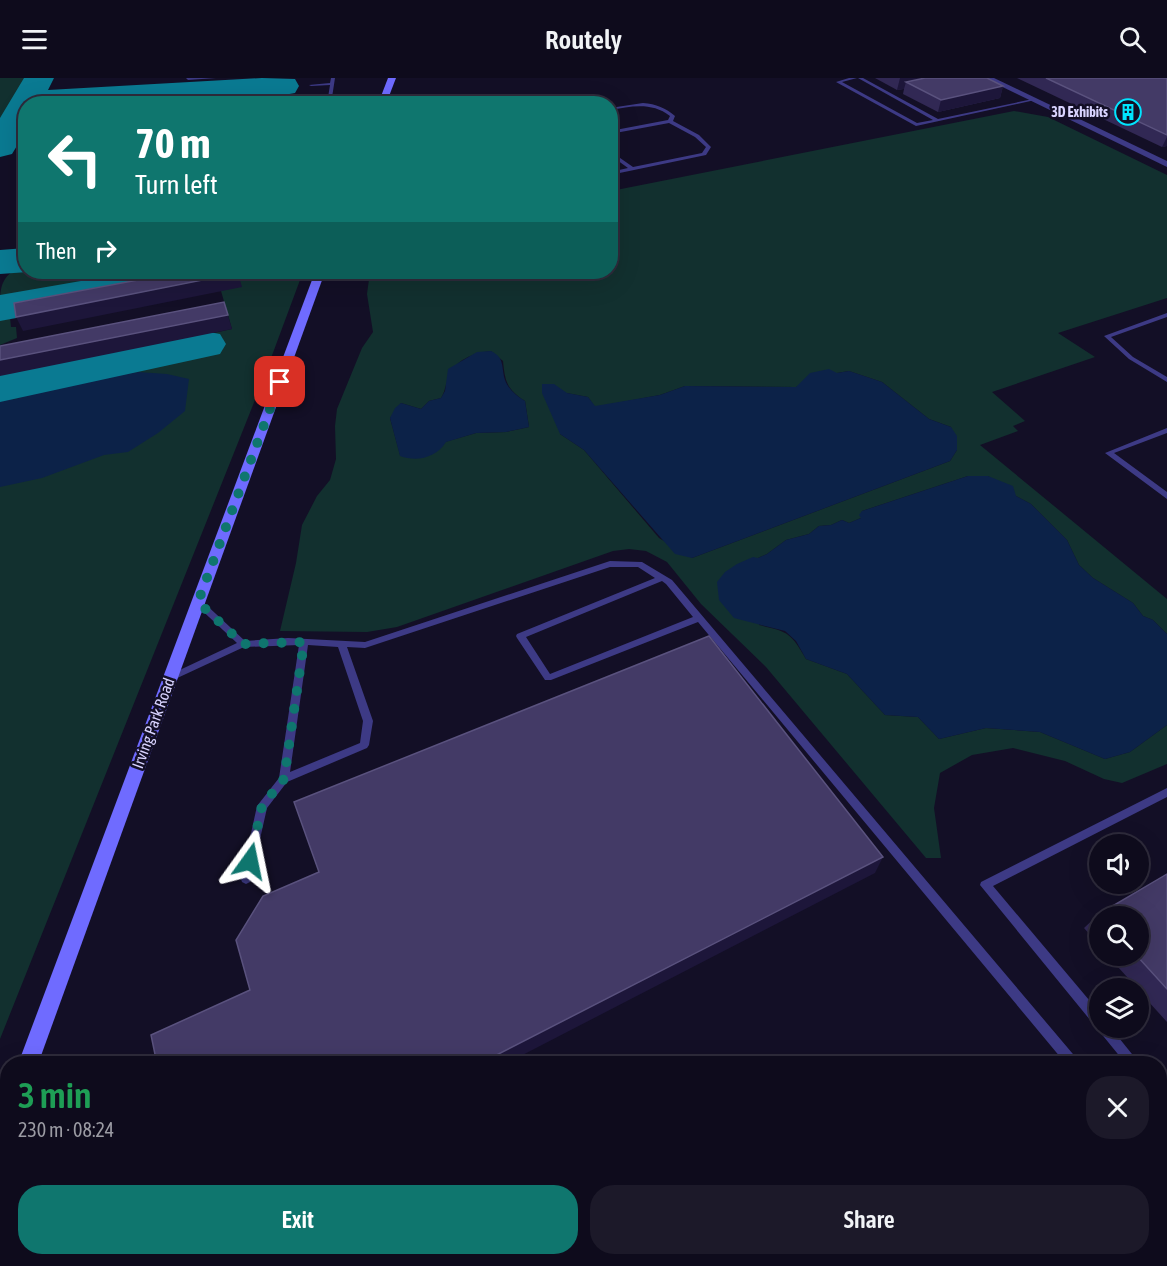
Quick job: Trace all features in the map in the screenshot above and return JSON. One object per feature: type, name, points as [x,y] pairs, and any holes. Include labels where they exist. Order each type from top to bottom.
[{"type":"main road","points":[[385,96],[392,78]]},
{"type":"main road","name":"Irving Park Road","points":[[31,1056],[317,279]]},
{"type":"street","points":[[988,78],[1167,164]]},
{"type":"lane","points":[[188,80],[214,78]]},
{"type":"lane","points":[[855,78],[838,82],[916,125],[1033,100]]},
{"type":"lane","points":[[860,78],[939,121]]},
{"type":"lane","points":[[311,85],[332,81],[330,96]]},
{"type":"lane","points":[[618,107],[640,103],[656,105],[673,116],[670,121]]},
{"type":"lane","points":[[618,131],[670,121],[697,136],[709,147],[704,154],[618,172]]},
{"type":"lane","points":[[618,158],[632,169]]},
{"type":"lane","points":[[1167,315],[1107,336],[1131,357],[1167,380]]},
{"type":"lane","points":[[1167,430],[1109,453],[1167,496]]},
{"type":"lane","points":[[170,678],[243,644],[304,642],[365,645],[610,564],[639,564],[669,582],[1067,1056]]},
{"type":"lane","points":[[662,578],[520,636],[548,678],[699,618]]},
{"type":"lane","points":[[198,602],[243,644]]},
{"type":"lane","points":[[284,779],[304,642]]},
{"type":"lane","points":[[246,879],[262,806],[284,779],[364,745],[368,721],[341,644]]},
{"type":"lane","points":[[1089,1010],[985,885],[1167,792]]},
{"type":"lane","points":[[1112,1038],[1127,1056]]},
{"type":"green space","points":[[0,78],[28,78],[4,118],[0,120]]},
{"type":"green space","points":[[1014,111],[1048,117],[1167,175],[1167,298],[1058,333],[1095,357],[992,392],[1025,421],[1013,426],[1018,431],[980,445],[1167,599],[1167,634],[1153,620],[1143,616],[1133,603],[1093,578],[1079,565],[1067,540],[1031,504],[988,476],[968,476],[862,511],[861,518],[849,523],[842,520],[831,525],[819,526],[809,534],[786,540],[758,558],[759,625],[788,635],[806,659],[847,674],[885,715],[918,717],[939,739],[986,728],[1040,732],[1105,759],[1130,752],[1167,725],[1167,764],[1122,783],[1104,779],[1065,761],[1013,748],[972,755],[940,773],[934,808],[941,858],[926,858],[766,667],[701,604],[667,562],[646,551],[629,549],[613,551],[397,627],[367,632],[280,631],[296,563],[302,525],[317,496],[330,480],[336,459],[337,409],[362,348],[373,332],[367,294],[369,279],[618,279],[618,190]],"holes":[[[491,351],[503,361],[506,380],[514,393],[525,401],[529,427],[506,432],[476,433],[400,455],[390,418],[401,403],[421,409],[429,401],[441,398],[451,372],[459,362],[471,356]],[[849,371],[882,382],[929,419],[951,427],[957,450],[950,461],[692,558],[659,538],[584,450],[560,434],[561,392],[588,397],[595,407],[660,395],[685,386],[796,387]]]},
{"type":"green space","points":[[17,269],[18,279],[140,279],[6,304],[0,303],[4,280]]},
{"type":"green space","points":[[230,279],[300,279],[261,385],[0,1039],[0,394],[58,386],[217,349],[214,333],[232,329],[221,291]]},
{"type":"green space","points":[[32,306],[19,315],[10,317],[11,327],[16,327],[17,338],[0,345],[0,313]]},
{"type":"water","points":[[491,351],[501,360],[508,386],[525,401],[529,427],[506,432],[476,433],[446,442],[437,452],[426,457],[413,459],[400,456],[390,418],[395,408],[401,403],[421,409],[429,401],[441,398],[445,391],[448,369],[477,352]]},
{"type":"water","points":[[829,369],[837,373],[849,371],[882,382],[929,419],[951,427],[957,436],[957,450],[950,461],[692,558],[675,554],[584,450],[560,434],[542,393],[542,384],[554,384],[567,393],[588,397],[595,406],[660,395],[685,386],[796,387],[810,373]]},
{"type":"water","points":[[138,372],[167,374],[189,379],[185,411],[158,433],[128,452],[104,455],[42,478],[0,487],[0,400],[15,399],[58,386]]},
{"type":"water","points":[[968,476],[988,476],[1013,486],[1016,496],[1031,504],[1067,540],[1079,565],[1093,578],[1133,603],[1143,616],[1153,620],[1167,634],[1167,725],[1130,752],[1105,759],[1040,732],[986,728],[939,739],[918,717],[885,715],[847,674],[806,659],[796,641],[785,631],[734,618],[719,600],[717,582],[725,572],[737,564],[767,554],[786,540],[809,534],[819,526],[831,525],[842,520],[849,523],[861,518],[859,515],[862,511]]},
{"type":"building","points":[[925,78],[987,78],[1003,86],[941,100],[906,82]]},
{"type":"building","name":"3D Exhibits","points":[[1046,78],[1167,78],[1167,135]]},
{"type":"building","points":[[143,279],[208,279],[16,317],[14,303]]},
{"type":"building","points":[[224,302],[228,315],[0,360],[0,346]]},
{"type":"building","points":[[709,636],[883,857],[495,1056],[155,1056],[151,1035],[250,990],[236,940],[263,896],[319,872],[294,802]]},
{"type":"building","points":[[1167,874],[1167,989],[1146,966],[1149,966],[1149,906],[1113,906],[1133,894],[1149,894],[1149,885]]},
{"type":"taxiway","points":[[29,96],[39,78]]},
{"type":"taxiway","points":[[112,96],[284,86]]},
{"type":"taxiway","points":[[0,147],[18,115]]},
{"type":"taxiway","points":[[0,262],[18,261]]},
{"type":"taxiway","points":[[0,308],[161,279]]},
{"type":"taxiway","points":[[0,388],[204,344]]},
{"type":"place","name":"3D Exhibits","points":[[1128,112]]},
{"type":"route","points":[[250,861],[262,806],[284,779],[304,642],[243,644],[198,602],[280,382]]}]
